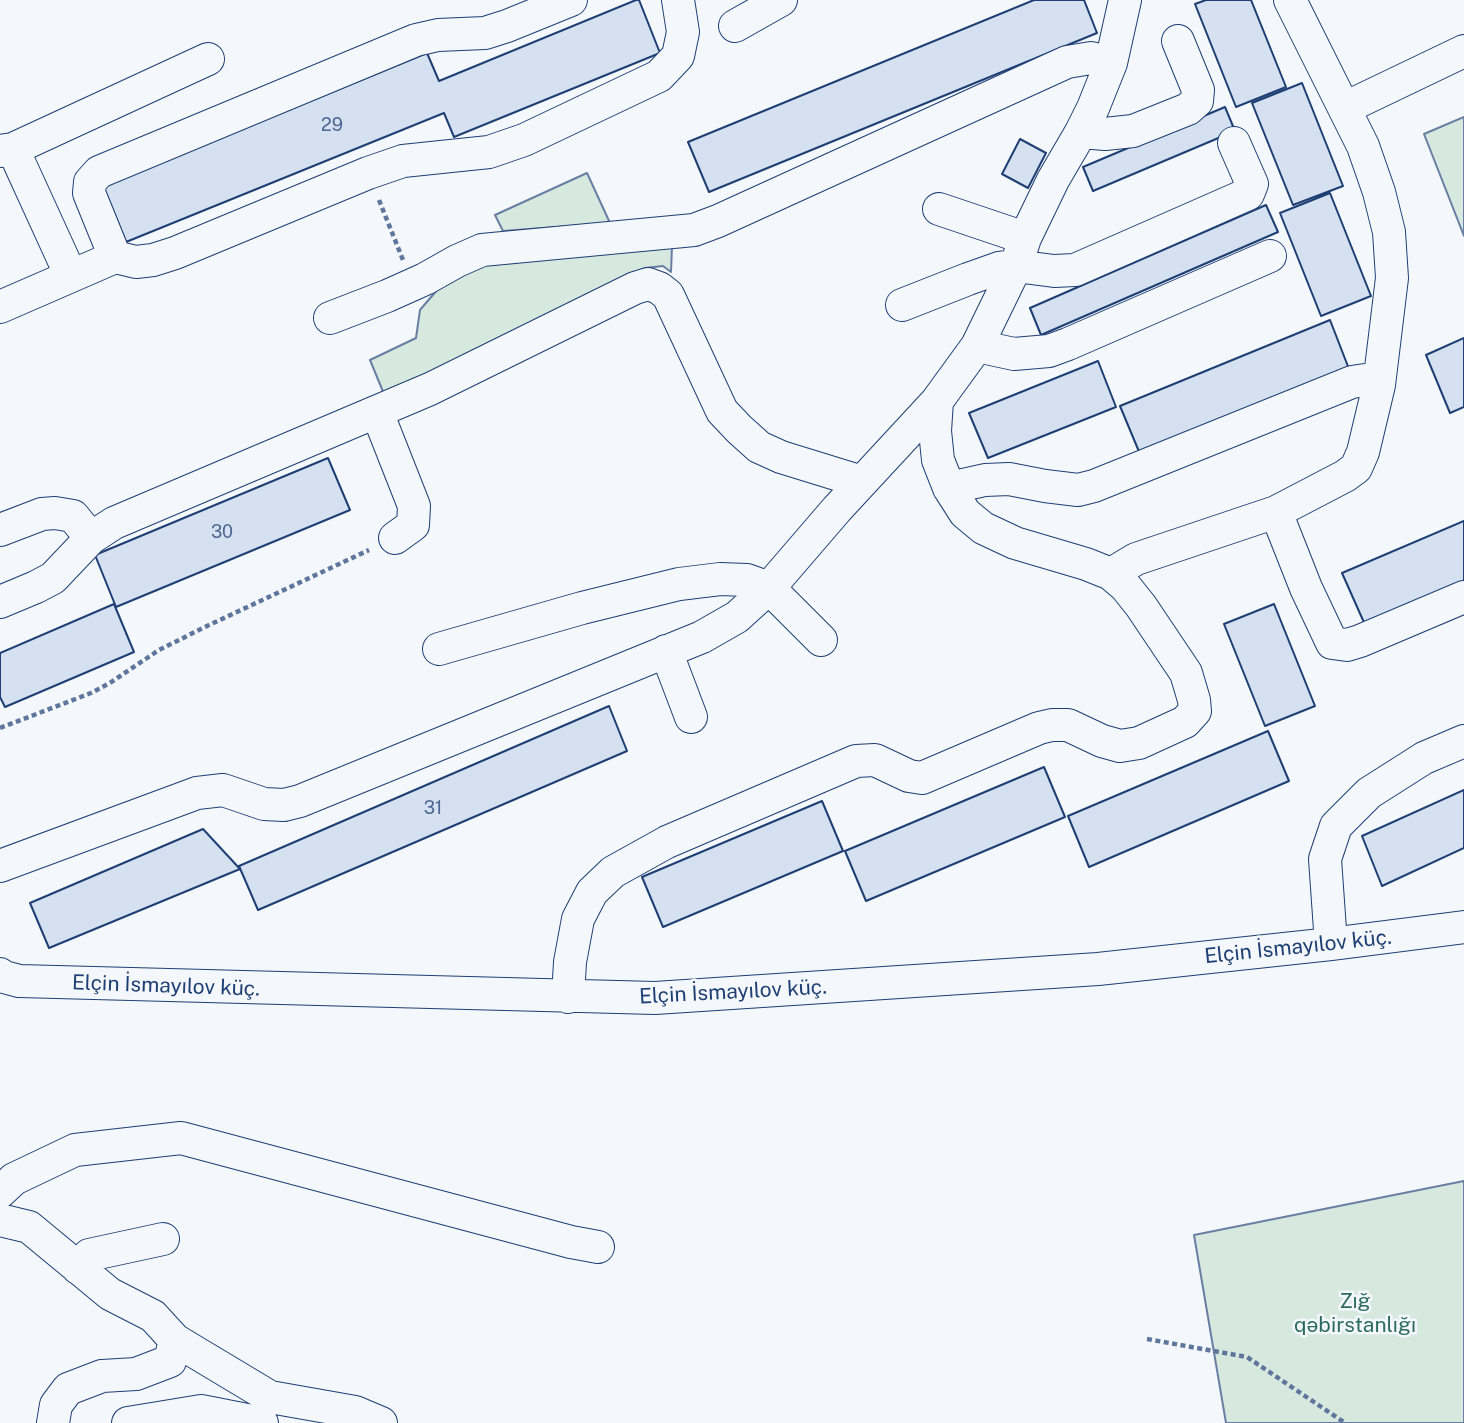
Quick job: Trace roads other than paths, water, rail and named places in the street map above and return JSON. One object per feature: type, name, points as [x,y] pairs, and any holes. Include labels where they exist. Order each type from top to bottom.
[{"type":"street","points":[[115,257],[89,193],[90,182],[99,172],[416,40],[438,35],[485,33],[571,0]]},
{"type":"street","points":[[0,307],[115,257],[136,262],[175,253],[403,161],[489,152],[524,140],[659,76],[677,56],[683,32],[678,0]]},
{"type":"street","points":[[735,26],[781,0]]},
{"type":"street","points":[[0,866],[197,793],[223,790],[264,804],[284,805],[299,801],[702,637],[737,617],[769,588],[937,401],[977,346],[1053,180],[1081,132],[1111,63],[1125,0]]},
{"type":"street","points":[[1111,574],[1136,559],[1276,512],[1345,476],[1356,468],[1363,452],[1379,385],[1392,278],[1389,232],[1363,146],[1290,0]]},
{"type":"street","points":[[1081,132],[1105,134],[1133,131],[1188,109],[1197,101],[1198,90],[1178,41]]},
{"type":"street","points":[[1345,108],[1464,51]]},
{"type":"street","points":[[330,318],[412,285],[482,250],[694,230],[1067,62],[1091,58],[1111,63]]},
{"type":"street","points":[[71,276],[7,150],[208,60]]},
{"type":"street","points":[[939,209],[1054,271],[1075,270],[1248,194],[1252,184],[1234,143]]},
{"type":"street","points":[[902,305],[999,268],[1020,252]]},
{"type":"street","points":[[977,346],[1014,355],[1049,351],[1270,256]]},
{"type":"street","points":[[0,602],[53,578],[91,538],[114,523],[377,412],[648,284],[668,295],[722,411],[739,429],[759,447],[780,457],[862,482]]},
{"type":"street","points":[[949,488],[985,480],[1009,480],[1078,490],[1353,382],[1365,380],[1379,385]]},
{"type":"street","points":[[568,997],[569,962],[578,919],[592,892],[613,872],[667,842],[856,761],[875,760],[909,776],[922,778],[1039,728],[1068,725],[1102,741],[1120,746],[1139,743],[1185,723],[1195,712],[1186,673],[1125,586],[1111,574],[1015,542],[983,528],[965,513],[949,488],[937,460],[937,401]]},
{"type":"street","points":[[377,412],[414,506],[413,525],[395,538]]},
{"type":"street","points":[[1276,512],[1306,588],[1332,643],[1347,645],[1360,641],[1464,597]]},
{"type":"street","points":[[0,530],[42,514],[55,513],[74,516],[91,538]]},
{"type":"street","points":[[439,649],[582,608],[679,584],[720,579],[747,580],[769,588],[821,640]]},
{"type":"street","points":[[666,652],[691,717]]},
{"type":"street","points":[[1331,944],[1325,859],[1336,826],[1368,793],[1424,758],[1464,741]]},
{"type":"street","name":"Elçin İsmayılov küç.","points":[[0,974],[19,981],[655,998],[1098,969],[1464,928]]},
{"type":"street","points":[[0,1192],[14,1179],[75,1150],[181,1138],[598,1247]]},
{"type":"street","points":[[0,1220],[29,1227],[110,1294],[153,1317],[175,1340],[270,1397],[355,1412],[381,1423]]},
{"type":"street","points":[[78,1268],[89,1255],[163,1239]]},
{"type":"street","points":[[54,1423],[56,1405],[68,1389],[102,1376],[136,1374],[170,1362],[175,1340]]},
{"type":"street","points":[[128,1423],[201,1411],[262,1423]]},
{"type":"park label","name":"Zığ qəbirstanlığı","points":[[1355,1314]]}]
